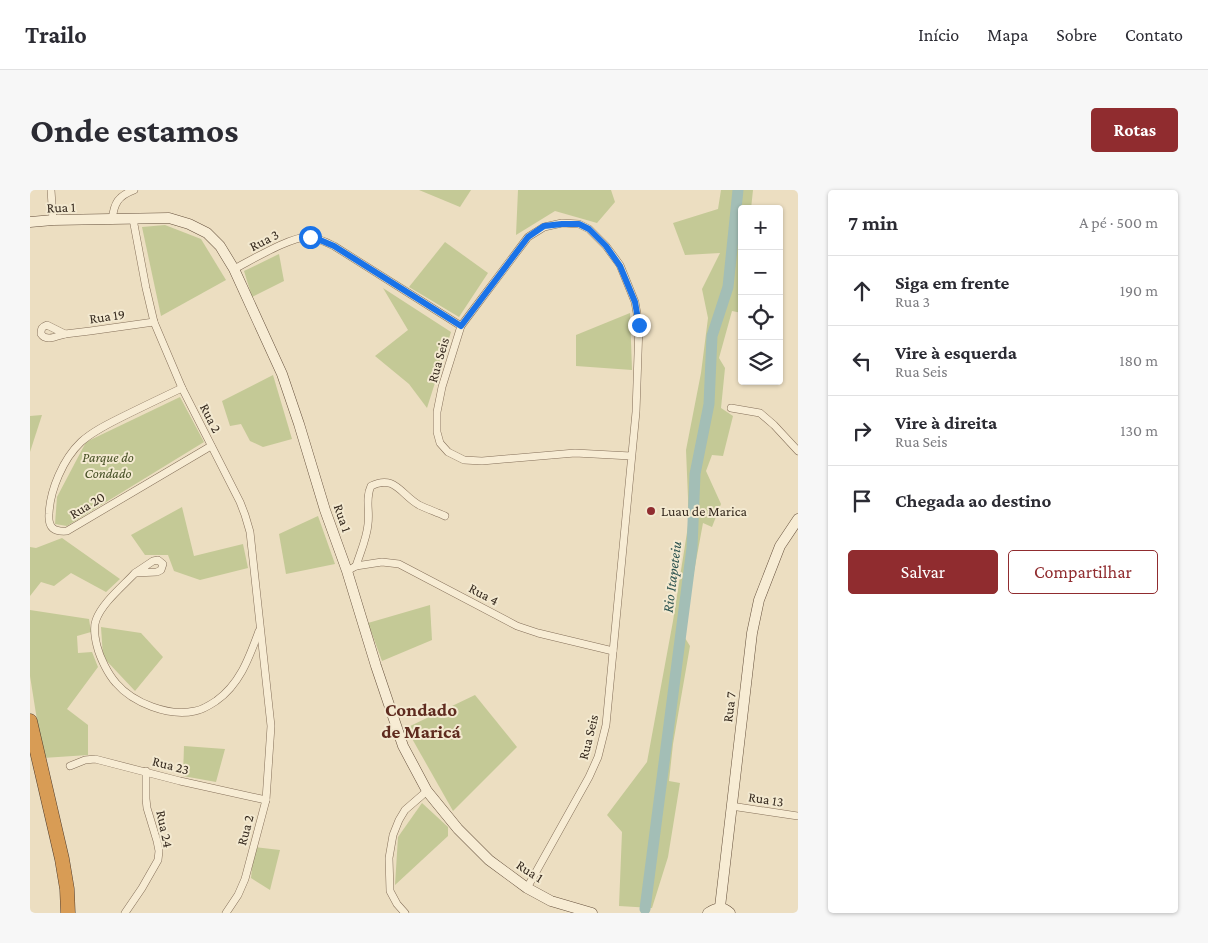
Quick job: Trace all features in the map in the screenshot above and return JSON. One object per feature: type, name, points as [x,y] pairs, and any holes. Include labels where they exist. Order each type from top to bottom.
[{"type":"highway","points":[[30,721],[62,858],[67,889],[68,913]]},
{"type":"street","points":[[51,190],[53,220]]},
{"type":"street","points":[[112,220],[113,209],[118,200],[125,193],[134,190]]},
{"type":"street","name":"Rua 2","points":[[133,218],[154,322],[182,388],[240,502],[250,532],[271,726],[266,800],[245,879],[238,895],[226,913]]},
{"type":"street","name":"Rua 1","points":[[30,222],[169,218],[189,224],[207,233],[220,246],[234,269],[282,374],[325,510],[351,568],[376,666],[403,746],[427,791],[458,829],[489,860],[527,888],[551,901],[592,913]]},
{"type":"street","name":"Rua Seis","points":[[527,888],[589,777],[598,757],[606,725],[636,412],[639,325],[635,302],[620,266],[606,246],[589,229],[579,224],[544,226],[528,237],[461,326],[442,387],[437,412],[436,432],[440,443],[448,452],[464,460],[482,461],[575,453],[631,456]]},
{"type":"street","name":"Rua 3","points":[[234,269],[293,239],[307,237],[320,240],[334,246],[461,326]]},
{"type":"street","name":"Rua 19","points":[[65,334],[154,322]]},
{"type":"street","name":"Rua 20","points":[[182,388],[96,431],[80,443],[67,460],[50,496],[48,517],[50,526],[59,532],[67,531],[211,446]]},
{"type":"street","points":[[731,408],[760,413],[798,451]]},
{"type":"street","points":[[351,568],[368,528],[367,494],[371,486],[378,482],[384,481],[398,487],[419,505],[445,516]]},
{"type":"street","name":"Rua 7","points":[[720,908],[752,633],[759,600],[780,546],[798,519]]},
{"type":"street","name":"Rua 4","points":[[351,568],[382,562],[399,564],[517,626],[613,651]]},
{"type":"street","name":"Rua 2","points":[[135,573],[103,607],[96,621],[95,636],[99,655],[114,682],[140,702],[159,709],[181,712],[197,711],[215,702],[237,680],[248,660],[260,629]]},
{"type":"street","name":"Rua 23","points":[[70,766],[91,758],[180,781],[266,800]]},
{"type":"street","name":"Rua 24","points":[[125,913],[158,860],[157,841],[147,808],[146,771]]},
{"type":"street","points":[[406,913],[397,904],[390,891],[389,858],[393,835],[399,820],[405,810],[427,791]]},
{"type":"street","name":"Rua 13","points":[[731,806],[798,816]]},
{"type":"street","points":[[708,913],[720,908],[730,913]]},
{"type":"green space","points":[[419,190],[471,190],[460,207]]},
{"type":"green space","points":[[518,190],[611,190],[615,202],[597,223],[555,211],[516,235]]},
{"type":"green space","points":[[721,190],[753,190],[751,205],[738,205],[738,312],[732,311],[719,358],[725,368],[721,408],[733,416],[723,456],[712,455],[706,471],[721,504],[712,527],[703,523],[691,588],[685,638],[690,646],[673,744],[669,781],[680,783],[668,857],[652,908],[619,906],[622,832],[607,815],[647,762],[688,526],[686,450],[701,373],[708,318],[702,289],[720,253],[685,255],[673,223],[718,209]]},
{"type":"green space","points":[[165,225],[201,239],[226,280],[161,316],[142,227]]},
{"type":"green space","points":[[445,242],[488,273],[459,317],[409,287]]},
{"type":"green space","points":[[279,254],[284,281],[252,297],[244,271]]},
{"type":"green space","points":[[383,288],[451,332],[427,408],[409,384],[375,356],[408,330]]},
{"type":"green space","points":[[630,313],[632,370],[576,366],[576,335]]},
{"type":"green space","points":[[273,375],[292,439],[263,447],[250,441],[241,424],[230,426],[222,401]]},
{"type":"green space","name":"Parque do Condado","points":[[180,397],[204,442],[67,526],[55,524],[57,497],[86,442]]},
{"type":"green space","points":[[42,415],[30,452],[30,416]]},
{"type":"green space","points":[[182,507],[194,556],[243,544],[248,568],[200,580],[174,571],[168,555],[145,555],[131,535]]},
{"type":"green space","points":[[318,516],[335,564],[286,574],[279,534]]},
{"type":"green space","points":[[62,538],[120,579],[106,592],[71,573],[54,586],[41,582],[30,596],[30,547],[36,548]]},
{"type":"green space","points":[[430,605],[432,640],[382,661],[368,623]]},
{"type":"green space","points":[[30,610],[89,619],[91,632],[77,636],[78,653],[92,652],[98,667],[67,709],[88,725],[88,755],[43,758],[30,676]]},
{"type":"green space","points":[[101,627],[141,633],[163,657],[135,691],[103,657]]},
{"type":"green space","points":[[475,695],[517,747],[453,811],[406,728]]},
{"type":"green space","points":[[184,746],[225,749],[216,782],[183,776]]},
{"type":"green space","points":[[422,803],[448,827],[448,836],[395,885],[398,837]]},
{"type":"green space","points":[[254,847],[280,850],[270,890],[251,878]]},
{"type":"waterway","name":"Rio Itapeteiu","points":[[645,909],[692,548],[695,474],[709,404],[712,336],[728,287],[738,190]]},
{"type":"place","name":"Luau de Marica","points":[[651,511]]},
{"type":"district","name":"Condado de Maricá","points":[[421,720]]},
{"type":"route","points":[[310,237],[334,246],[461,326],[528,237],[544,226],[579,224],[589,229],[606,246],[620,266],[635,302],[639,325]]}]
